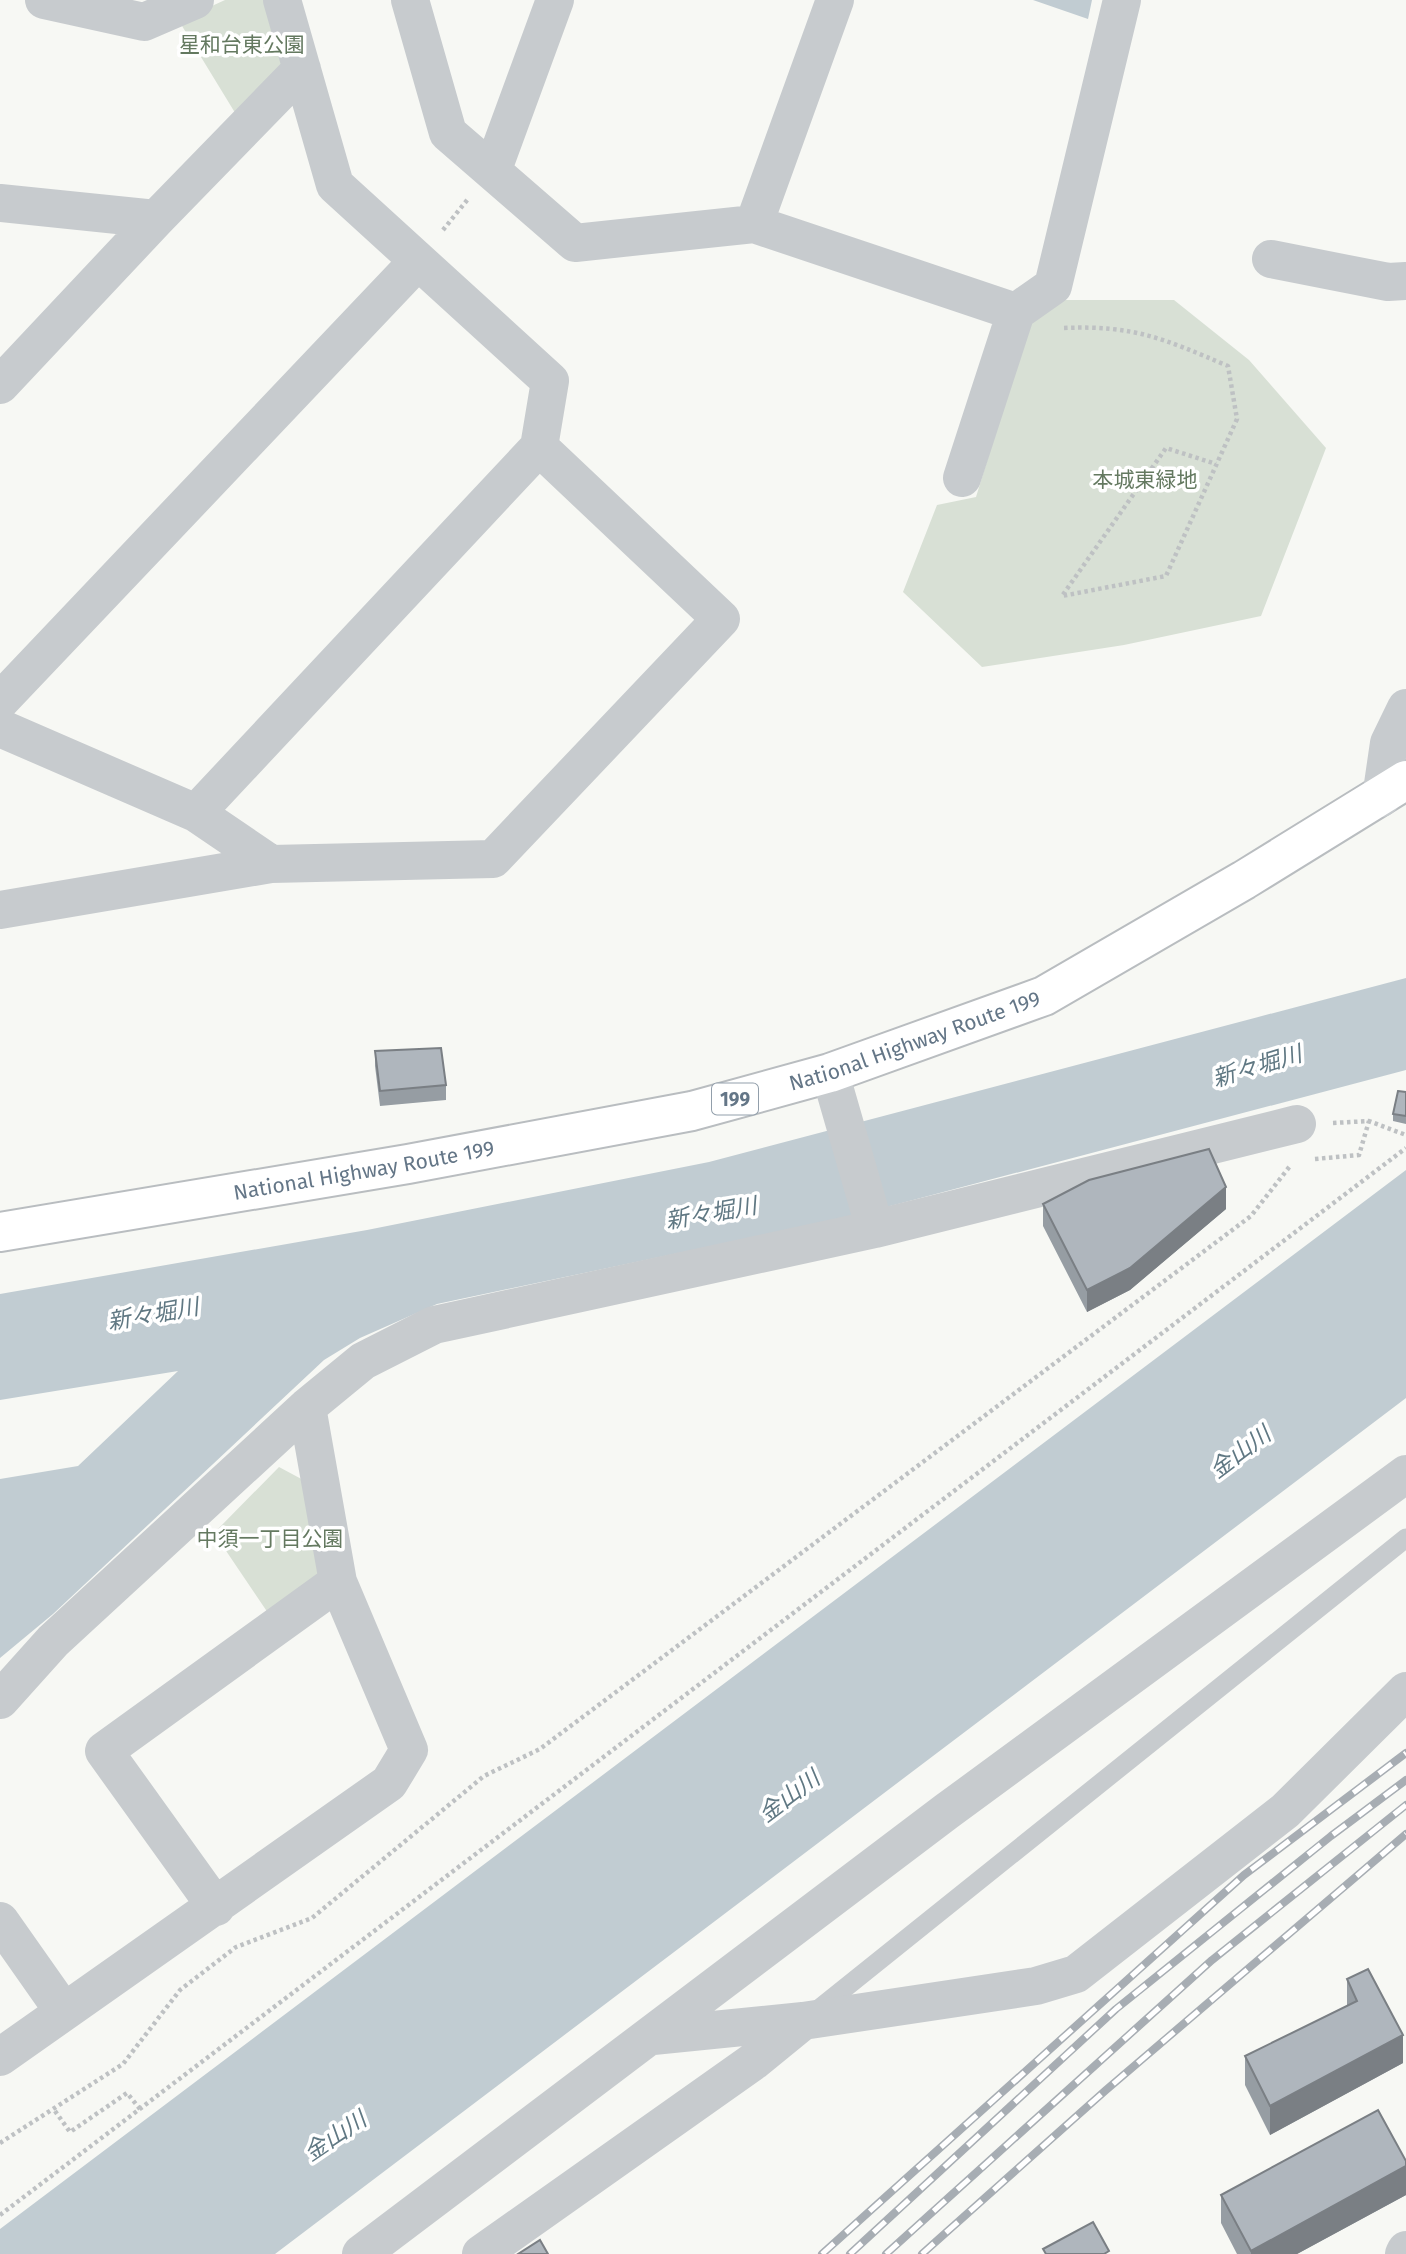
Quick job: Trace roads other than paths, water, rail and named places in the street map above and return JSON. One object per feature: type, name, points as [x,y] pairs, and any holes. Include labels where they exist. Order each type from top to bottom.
[{"type":"highway","name":"National Highway Route 199","points":[[0,1232],[408,1164],[692,1111],[831,1073],[1044,996],[1393,789]]},
{"type":"street","points":[[44,0],[144,22],[195,0]]},
{"type":"street","points":[[196,813],[539,447],[550,381],[416,262],[335,185],[282,0]]},
{"type":"street","points":[[410,0],[448,133],[493,169],[575,243],[754,224],[1025,305]]},
{"type":"street","points":[[493,169],[555,0]]},
{"type":"street","points":[[754,224],[835,0]]},
{"type":"street","points":[[962,478],[1025,305],[1053,286],[1122,0]]},
{"type":"street","points":[[0,385],[302,69]]},
{"type":"street","points":[[0,203],[156,219]]},
{"type":"street","points":[[1271,259],[1388,282],[1406,281]]},
{"type":"street","points":[[0,701],[416,262]]},
{"type":"street","points":[[0,910],[271,864],[493,859],[721,619],[539,447]]},
{"type":"street","points":[[1393,789],[1389,743],[1406,708]]},
{"type":"street","points":[[0,728],[196,813],[271,864]]},
{"type":"street","points":[[831,1073],[875,1229]]},
{"type":"street","points":[[0,1700],[53,1641],[307,1407],[363,1361],[434,1325],[875,1229],[1295,1143]]},
{"type":"street","points":[[0,2057],[216,1908],[389,1783],[409,1750],[338,1582],[307,1407]]},
{"type":"street","points":[[361,2254],[653,2036],[947,1811],[1406,1474]]},
{"type":"street","points":[[216,1908],[104,1751],[338,1582]]},
{"type":"street","points":[[653,2036],[803,2021],[1036,1986],[1076,1974],[1285,1811],[1406,1691]]},
{"type":"street","points":[[0,1921],[64,2012]]},
{"type":"street","points":[[481,2254],[754,2061],[803,2021]]},
{"type":"lane","points":[[803,2021],[1406,1538]]},
{"type":"water","points":[[1033,0],[1092,0],[1088,19]]},
{"type":"water","name":"新々堀川","points":[[1406,978],[1406,1070],[845,1218],[437,1304],[360,1338],[324,1360],[53,1614],[0,1658],[0,1479],[78,1466],[178,1371],[0,1400],[0,1294],[367,1230],[709,1162]]},
{"type":"water","name":"金山川","points":[[1406,1170],[1406,1398],[275,2254],[0,2254],[0,2229]]},
{"type":"railway","points":[[822,2254],[1244,1875],[1406,1753]]},
{"type":"railway","points":[[850,2254],[1116,2009],[1331,1836],[1406,1780]]},
{"type":"railway","points":[[886,2254],[1212,1960],[1406,1805]]},
{"type":"railway","points":[[922,2254],[1106,2090],[1406,1834]]},
{"type":"park label","name":"星和台東公園","points":[[242,45]]},
{"type":"park label","name":"本城東緑地","points":[[1145,480]]},
{"type":"park label","name":"中須一丁目公園","points":[[270,1539]]}]
